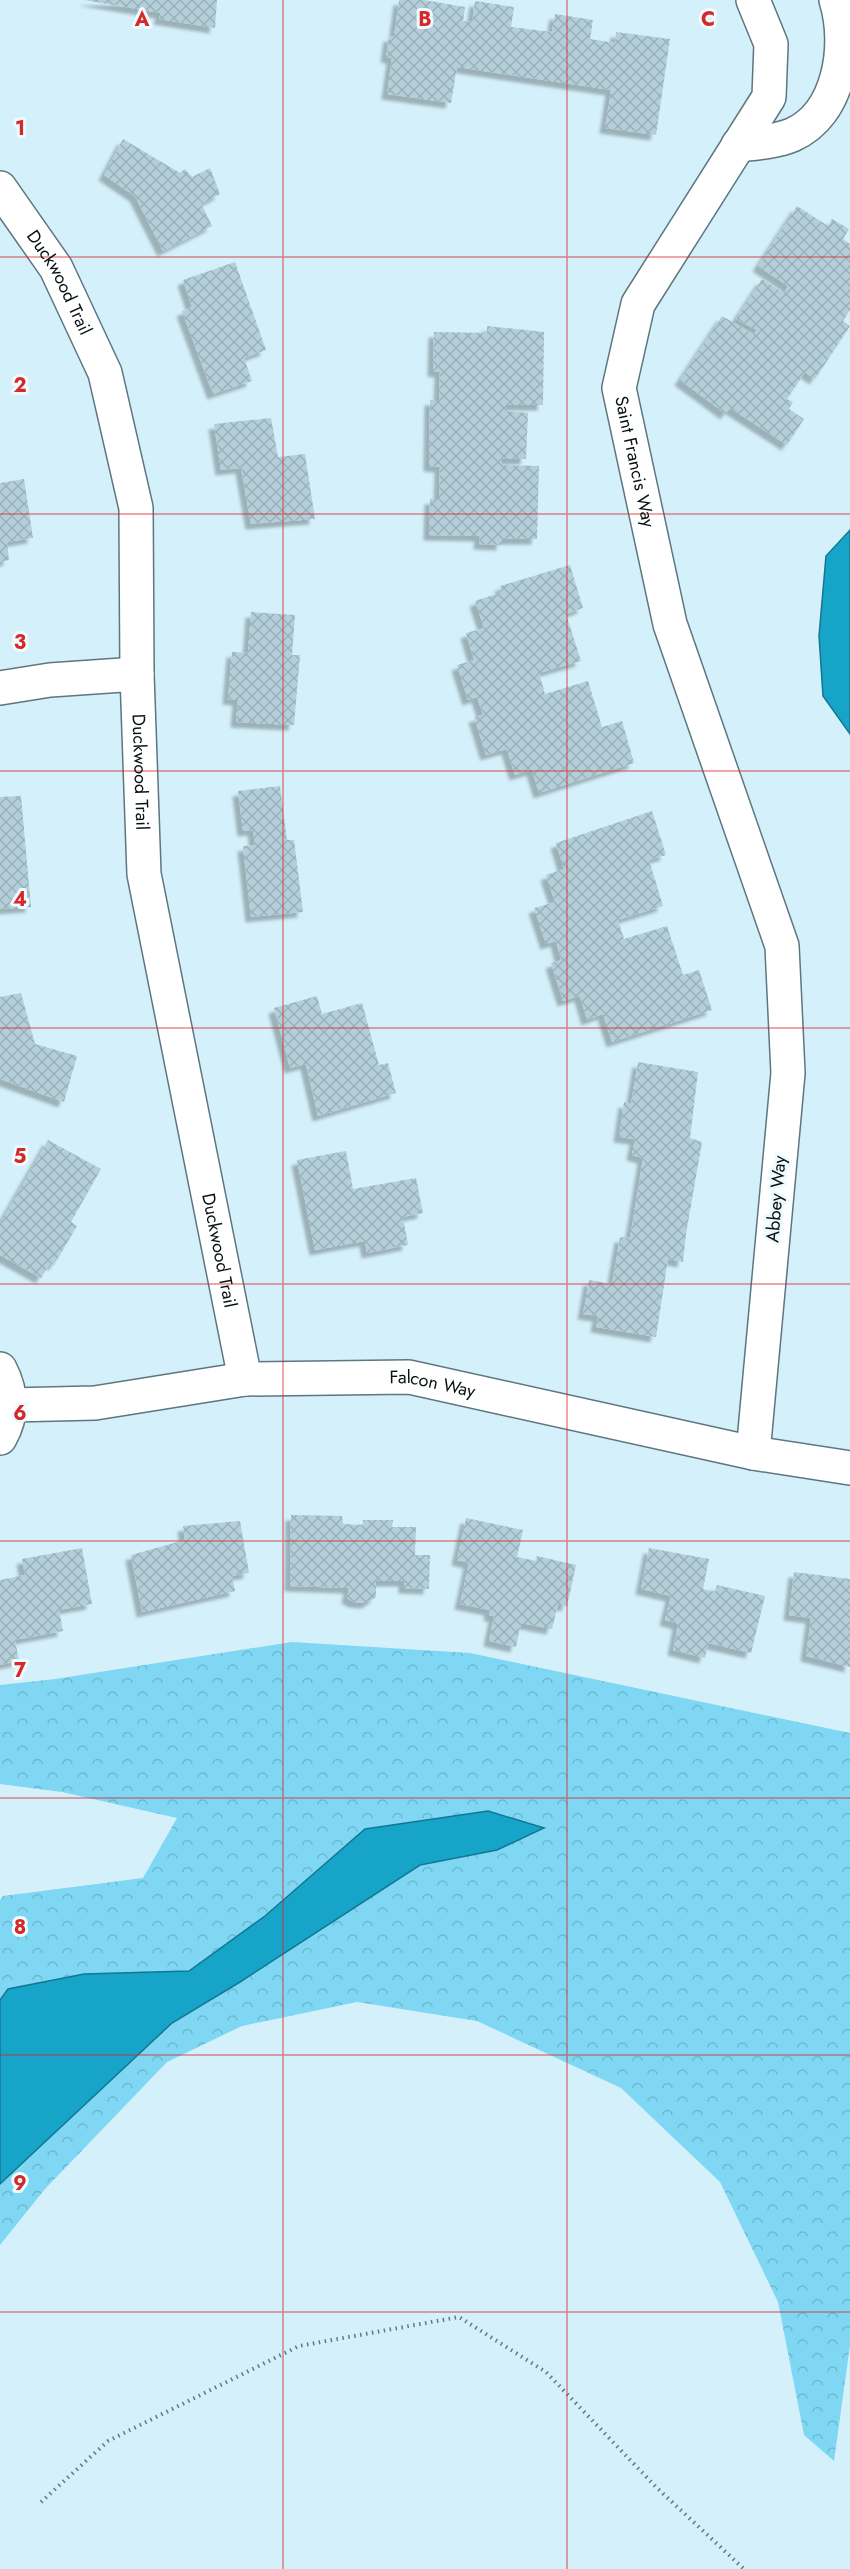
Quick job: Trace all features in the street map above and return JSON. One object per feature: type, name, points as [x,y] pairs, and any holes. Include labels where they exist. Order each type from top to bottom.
[{"type":"street","name":"Saint Francis Way","points":[[753,0],[771,44],[769,97],[638,304],[619,388],[670,624],[782,946]]},
{"type":"street","points":[[738,145],[771,141],[792,135],[809,126],[832,98],[841,80],[847,38],[836,0]]},
{"type":"street","name":"Duckwood Trail","points":[[0,188],[56,268],[105,373],[136,508],[137,674],[144,874],[245,1379]]},
{"type":"street","points":[[0,688],[50,680],[137,674]]},
{"type":"street","name":"Abbey Way","points":[[753,1453],[788,1073],[782,946]]},
{"type":"street","points":[[0,1369],[7,1383],[10,1405],[7,1426],[0,1438]]},
{"type":"street","name":"Falcon Way","points":[[10,1405],[95,1404],[245,1379],[409,1377],[753,1453],[850,1468]]},
{"type":"path","points":[[41,2502],[108,2441],[298,2346],[459,2317],[546,2372],[656,2487],[744,2569]]},
{"type":"green space","points":[[292,1642],[470,1653],[850,1733],[850,2345],[834,2461],[804,2435],[778,2302],[720,2182],[621,2088],[477,2021],[357,2002],[242,2026],[167,2062],[45,2189],[0,2245],[0,2184],[172,2023],[240,1982],[420,1865],[497,1850],[543,1828],[488,1811],[265,1916],[189,1971],[84,1974],[8,1989],[0,2000],[0,1900],[3,1896],[143,1878],[177,1818],[62,1792],[0,1784],[0,1685],[55,1679]]},
{"type":"shaded area","points":[[850,530],[850,734],[823,696],[819,636],[826,556]]},
{"type":"shaded area","points":[[488,1811],[544,1828],[497,1850],[420,1865],[240,1982],[172,2023],[0,2184],[0,2000],[8,1989],[84,1974],[189,1971],[265,1916],[365,1829]]},
{"type":"building","points":[[84,0],[217,0],[215,28],[159,19],[161,13]]},
{"type":"building","points":[[399,0],[424,0],[465,7],[463,21],[472,22],[475,1],[514,7],[511,27],[552,32],[555,14],[593,20],[590,39],[615,43],[616,32],[670,39],[656,135],[605,128],[611,90],[457,67],[451,103],[387,94],[392,58],[386,57],[389,36],[394,37]]},
{"type":"building","points":[[123,139],[180,173],[185,169],[192,177],[210,168],[220,194],[204,203],[199,199],[212,226],[163,251],[135,196],[104,175]]},
{"type":"building","points":[[797,206],[828,226],[832,219],[849,229],[843,239],[850,244],[850,310],[843,321],[850,326],[815,379],[805,372],[787,399],[793,402],[789,409],[804,419],[787,445],[730,408],[726,414],[680,380],[722,316],[754,334],[757,330],[736,319],[762,279],[784,293],[788,286],[758,266]]},
{"type":"building","points":[[235,262],[266,350],[244,358],[252,381],[213,394],[182,311],[192,307],[183,280]]},
{"type":"building","points":[[487,326],[544,332],[543,405],[506,405],[506,411],[528,413],[526,459],[502,459],[502,465],[539,466],[537,539],[502,539],[502,545],[479,544],[480,536],[429,535],[430,499],[439,499],[440,467],[429,466],[430,400],[439,400],[440,372],[433,371],[434,332],[487,333]]},
{"type":"building","points":[[271,418],[278,457],[305,454],[315,519],[251,524],[241,468],[221,470],[214,424]]},
{"type":"building","points":[[24,479],[33,538],[7,542],[9,560],[0,562],[0,483]]},
{"type":"building","points":[[570,565],[583,608],[566,614],[581,661],[539,673],[545,694],[588,681],[602,727],[622,721],[634,763],[539,793],[532,770],[515,775],[507,749],[486,755],[474,717],[483,715],[477,697],[468,700],[457,665],[474,660],[466,633],[484,628],[475,601],[502,592],[500,586]]},
{"type":"building","points":[[251,612],[295,615],[292,655],[300,655],[294,725],[236,722],[238,700],[228,699],[232,652],[248,653]]},
{"type":"building","points":[[280,786],[287,840],[294,840],[303,912],[251,917],[243,846],[255,845],[253,830],[243,831],[238,791]]},
{"type":"building","points":[[21,796],[31,907],[0,909],[0,797]]},
{"type":"building","points":[[652,811],[666,855],[649,860],[663,906],[618,920],[624,939],[667,926],[683,975],[699,970],[712,1010],[612,1042],[603,1014],[587,1020],[580,996],[563,1001],[551,963],[561,960],[556,941],[546,944],[534,908],[555,902],[546,875],[564,869],[556,843]]},
{"type":"building","points":[[21,993],[35,1044],[77,1056],[64,1102],[0,1079],[0,997]]},
{"type":"building","points":[[317,996],[322,1014],[362,1003],[379,1065],[388,1063],[396,1093],[318,1116],[306,1064],[290,1068],[274,1008]]},
{"type":"building","points":[[638,1062],[698,1072],[690,1138],[702,1142],[683,1262],[668,1259],[656,1337],[596,1327],[598,1316],[583,1314],[589,1280],[612,1284],[620,1237],[630,1238],[643,1158],[632,1155],[635,1139],[619,1137],[624,1102],[631,1104]]},
{"type":"building","points":[[48,1140],[101,1169],[71,1222],[77,1226],[54,1265],[50,1263],[41,1278],[0,1255],[0,1224]]},
{"type":"building","points":[[346,1151],[353,1189],[416,1178],[423,1213],[403,1217],[408,1245],[367,1253],[365,1241],[315,1250],[297,1160]]},
{"type":"building","points":[[291,1515],[342,1516],[343,1524],[363,1525],[363,1520],[393,1520],[392,1527],[416,1527],[415,1555],[430,1555],[429,1589],[404,1588],[404,1581],[376,1581],[376,1597],[367,1603],[354,1602],[347,1598],[349,1588],[290,1586]]},
{"type":"building","points":[[466,1518],[523,1530],[517,1557],[536,1561],[537,1556],[576,1565],[567,1606],[558,1604],[552,1629],[521,1623],[516,1647],[489,1641],[494,1616],[489,1616],[490,1610],[460,1604],[469,1563],[457,1560]]},
{"type":"building","points":[[240,1521],[249,1573],[232,1576],[235,1591],[142,1612],[131,1555],[185,1540],[183,1526]]},
{"type":"building","points":[[82,1548],[92,1604],[59,1610],[63,1631],[15,1640],[19,1661],[0,1665],[0,1580],[25,1575],[22,1559]]},
{"type":"building","points":[[649,1548],[709,1559],[703,1589],[715,1592],[717,1585],[765,1596],[751,1653],[708,1643],[705,1658],[673,1650],[678,1624],[665,1620],[671,1596],[641,1589]]},
{"type":"building","points":[[794,1572],[850,1579],[850,1667],[806,1656],[811,1618],[789,1615]]}]
